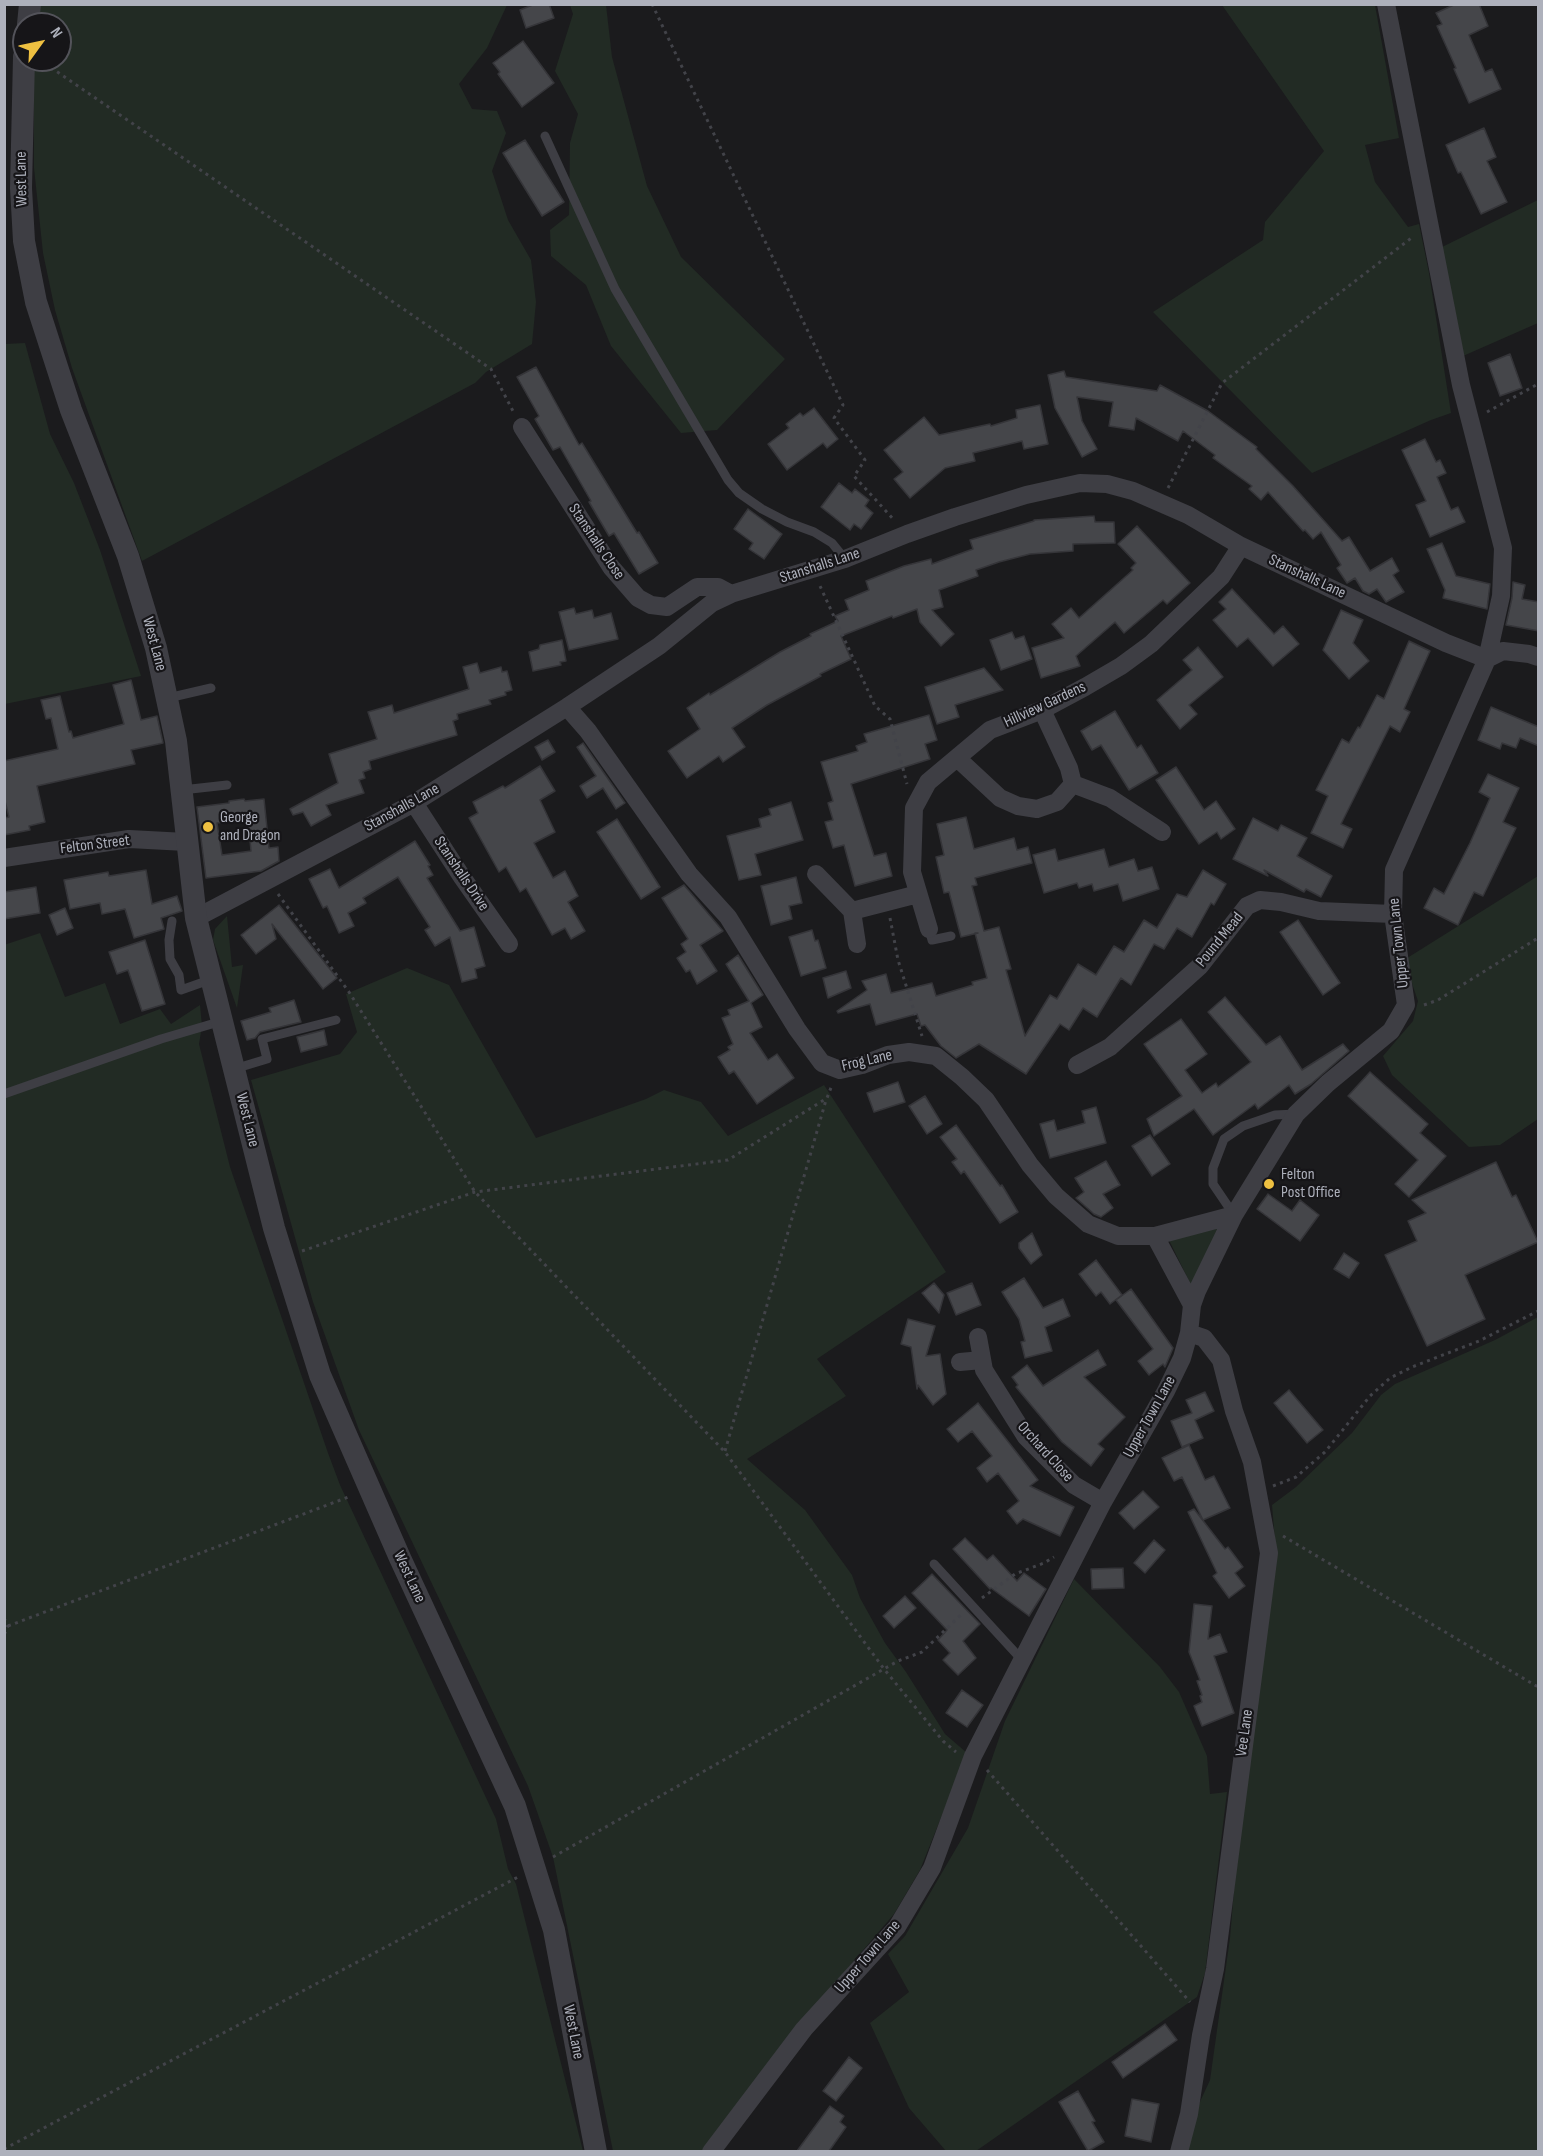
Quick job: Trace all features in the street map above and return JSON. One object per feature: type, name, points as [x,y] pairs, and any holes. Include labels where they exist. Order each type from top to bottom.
[{"type":"street","name":"Upper Town Lane","points":[[711,2151],[804,2029],[897,1927],[932,1868],[972,1761],[1022,1660],[1103,1502],[1166,1391],[1182,1358],[1189,1333],[1192,1305],[1197,1291],[1234,1215],[1296,1113],[1328,1083],[1391,1031],[1406,1005],[1393,914],[1394,870],[1487,659],[1501,596],[1503,548],[1470,421],[1428,225],[1386,4]]},
{"type":"street","name":"West Lane","points":[[23,72],[21,188],[24,241],[36,302],[71,410],[128,556],[156,648],[176,741],[196,918],[274,1228],[320,1375],[515,1806],[554,1930],[596,2151]]},
{"type":"street","name":"Stanshalls Close","points":[[522,427],[611,567],[638,598],[651,605],[667,607],[697,587],[718,587],[730,594]]},
{"type":"street","name":"Stanshalls Lane","points":[[196,918],[414,802],[567,707],[659,646],[712,603],[730,594],[845,559],[907,534],[1026,495],[1080,483],[1107,484],[1124,488],[1161,503],[1241,546],[1446,643],[1487,659]]},
{"type":"street","name":"Hillview Gardens","points":[[929,929],[912,872],[914,808],[928,782],[990,730],[1042,710],[1121,666],[1151,644],[1221,577],[1241,546]]},
{"type":"street","points":[[1487,659],[1503,651],[1539,657]]},
{"type":"street","name":"Frog Lane","points":[[567,707],[588,731],[689,874],[728,917],[822,1063],[840,1070],[888,1055],[909,1052],[936,1056],[986,1100],[1030,1165],[1056,1196],[1088,1224],[1118,1236],[1155,1236],[1234,1215]]},
{"type":"street","points":[[1042,710],[1069,768],[1073,784]]},
{"type":"street","points":[[957,758],[1000,798],[1018,806],[1036,809],[1057,802],[1073,784]]},
{"type":"street","points":[[1073,784],[1110,798],[1162,832]]},
{"type":"street","name":"Stanshalls Drive","points":[[414,802],[462,877],[509,944]]},
{"type":"street","name":"Felton Street","points":[[4,858],[129,839],[186,842]]},
{"type":"street","points":[[816,874],[852,911],[857,944]]},
{"type":"street","points":[[852,911],[918,894]]},
{"type":"street","name":"Pound Mead","points":[[1077,1065],[1110,1047],[1200,966],[1246,906],[1260,900],[1281,902],[1319,911],[1393,914]]},
{"type":"street","points":[[1155,1236],[1192,1305]]},
{"type":"street","name":"Vee Lane","points":[[1179,2151],[1189,2114],[1204,2018],[1215,1969],[1269,1553],[1252,1462],[1234,1412],[1221,1360],[1204,1338],[1189,1333]]},
{"type":"street","name":"Orchard Close","points":[[978,1337],[984,1370],[1026,1437],[1074,1485],[1103,1502]]},
{"type":"street","points":[[960,1362],[982,1360]]},
{"type":"lane","points":[[545,136],[615,289],[728,480],[739,493],[762,509],[814,532],[832,543],[845,559]]},
{"type":"lane","points":[[168,698],[211,688]]},
{"type":"lane","points":[[181,790],[227,785]]},
{"type":"lane","points":[[172,921],[169,940],[170,959],[179,975],[181,990],[212,979]]},
{"type":"lane","points":[[929,929],[932,940],[951,936]]},
{"type":"lane","points":[[234,1069],[267,1059],[262,1039],[336,1020]]},
{"type":"lane","points":[[4,1094],[222,1021]]},
{"type":"lane","points":[[1234,1215],[1214,1184],[1213,1168],[1224,1139],[1243,1126],[1275,1115],[1296,1113]]},
{"type":"lane","points":[[934,1564],[1022,1660]]},
{"type":"path","points":[[652,4],[843,405],[834,418],[865,460],[854,476],[907,534]]},
{"type":"path","points":[[57,72],[490,369],[522,427]]},
{"type":"path","points":[[1161,503],[1222,383],[1428,225]]},
{"type":"path","points":[[1470,421],[1539,384]]},
{"type":"path","points":[[812,568],[875,706],[890,719],[914,808]]},
{"type":"path","points":[[268,880],[349,992],[475,1192],[725,1452],[884,1669],[943,1741],[966,1760],[988,1771],[1204,2018]]},
{"type":"path","points":[[887,902],[898,960],[928,1055]]},
{"type":"path","points":[[1406,1005],[1416,1009],[1438,999],[1539,938]]},
{"type":"path","points":[[725,1452],[827,1098],[840,1070]]},
{"type":"path","points":[[284,1259],[475,1192],[728,1160],[827,1098]]},
{"type":"path","points":[[1258,1493],[1296,1477],[1325,1452],[1370,1396],[1390,1378],[1479,1341],[1539,1311]]},
{"type":"path","points":[[4,1635],[8,1626],[370,1489]]},
{"type":"path","points":[[1265,1532],[1274,1530],[1539,1687]]},
{"type":"path","points":[[4,2149],[534,1868],[884,1669],[922,1652],[971,1605],[1015,1574],[1044,1563],[1061,1551]]},
{"type":"path","points":[[4,1618],[8,1626]]},
{"type":"shaded area","points":[[40,5],[507,5],[487,48],[459,84],[472,109],[497,111],[506,133],[492,171],[508,220],[531,260],[536,302],[532,344],[486,372],[475,383],[142,561],[72,368],[55,310],[43,253],[34,168],[34,72],[72,72],[72,12],[39,12]]},
{"type":"shaded area","points":[[570,5],[606,5],[612,57],[647,186],[681,257],[785,359],[717,430],[681,433],[611,346],[586,285],[551,256],[550,230],[569,215],[570,143],[578,114],[555,71],[573,14]]},
{"type":"shaded area","points":[[1222,5],[1375,5],[1399,138],[1365,145],[1375,182],[1408,227],[1419,224],[1429,273],[1451,413],[1312,473],[1153,312],[1263,240],[1265,222],[1324,151]]},
{"type":"shaded area","points":[[1538,200],[1538,323],[1463,356],[1442,247]]},
{"type":"shaded area","points":[[25,343],[50,434],[74,483],[100,550],[141,676],[5,704],[5,344]]},
{"type":"shaded area","points":[[1538,876],[1538,1119],[1500,1145],[1469,1147],[1392,1075],[1383,1056],[1413,1021],[1418,1001],[1404,960]]},
{"type":"shaded area","points":[[227,916],[232,967],[243,965],[237,1008],[213,940],[215,929]]},
{"type":"shaded area","points":[[40,933],[65,997],[105,983],[120,1024],[160,1009],[171,1024],[200,1005],[202,1026],[199,1044],[230,1167],[340,1485],[496,1819],[508,1869],[516,1884],[583,2151],[5,2151],[4,945]]},
{"type":"shaded area","points":[[407,968],[449,985],[536,1138],[646,1099],[664,1090],[701,1102],[728,1136],[824,1085],[946,1272],[817,1359],[846,1396],[747,1459],[805,1510],[852,1575],[860,1598],[885,1643],[945,1734],[967,1753],[920,1870],[894,1914],[795,2030],[702,2151],[613,2151],[553,1857],[528,1786],[359,1430],[313,1302],[251,1080],[340,1054],[357,1032],[346,994]]},
{"type":"shaded area","points":[[1222,1227],[1191,1285],[1167,1236]]},
{"type":"shaded area","points":[[1538,1317],[1538,2151],[1187,2152],[1199,2104],[1210,2080],[1230,1938],[1241,1807],[1276,1553],[1272,1505],[1296,1487],[1352,1433],[1381,1395],[1395,1384],[1495,1340]]},
{"type":"shaded area","points":[[1074,1579],[1160,1667],[1179,1692],[1207,1756],[1210,1794],[1227,1792],[1205,1973],[1197,1997],[976,2151],[946,2151],[909,2108],[870,2023],[909,1992],[888,1954],[905,1936],[968,1828],[1005,1721]]},
{"type":"building","points":[[535,4],[549,4],[554,18],[526,28],[520,10]]},
{"type":"building","points":[[1456,4],[1479,4],[1488,26],[1469,35],[1485,72],[1492,69],[1501,89],[1469,103],[1437,26],[1442,24],[1436,13]]},
{"type":"building","points":[[523,41],[554,83],[522,107],[498,74],[500,72],[493,63]]},
{"type":"building","points":[[1484,128],[1496,157],[1487,161],[1507,202],[1481,214],[1461,172],[1458,173],[1446,145]]},
{"type":"building","points":[[525,140],[564,202],[542,216],[503,153]]},
{"type":"building","points":[[1510,354],[1522,388],[1500,396],[1488,363]]},
{"type":"building","points":[[536,367],[579,445],[582,443],[658,563],[639,574],[614,533],[609,536],[560,447],[553,450],[535,419],[539,416],[517,377]]},
{"type":"building","points":[[1064,371],[1066,377],[1157,391],[1160,385],[1208,411],[1257,447],[1256,449],[1342,541],[1349,537],[1370,571],[1392,558],[1399,571],[1393,575],[1404,592],[1386,602],[1377,589],[1369,594],[1363,591],[1355,578],[1347,583],[1337,568],[1341,565],[1321,532],[1313,539],[1268,492],[1261,500],[1249,489],[1252,486],[1213,458],[1215,455],[1183,431],[1178,441],[1136,418],[1134,430],[1109,426],[1113,402],[1077,397],[1082,421],[1097,449],[1082,457],[1055,408],[1048,375]]},
{"type":"building","points":[[1040,405],[1048,444],[1024,449],[1022,441],[973,453],[975,461],[945,468],[910,498],[894,479],[903,472],[884,450],[924,417],[939,435],[990,424],[991,426],[1017,418],[1016,410]]},
{"type":"building","points":[[814,408],[838,439],[827,448],[823,443],[787,470],[768,444],[789,428],[786,424],[800,413],[803,416]]},
{"type":"building","points":[[1425,439],[1436,462],[1440,460],[1446,473],[1437,477],[1451,510],[1458,507],[1465,522],[1430,537],[1416,505],[1426,501],[1402,450]]},
{"type":"building","points":[[839,483],[852,493],[855,489],[869,500],[865,506],[873,513],[861,529],[854,524],[850,530],[821,507]]},
{"type":"building","points":[[748,509],[782,534],[764,559],[749,549],[753,543],[734,529]]},
{"type":"building","points":[[1094,516],[1095,522],[1114,522],[1115,543],[1073,544],[1073,551],[1030,554],[999,562],[976,570],[978,576],[939,590],[943,607],[932,610],[954,634],[941,646],[920,622],[917,609],[893,618],[892,616],[841,636],[851,659],[820,674],[821,676],[767,705],[732,728],[745,747],[723,762],[719,756],[687,778],[668,751],[700,729],[687,708],[709,693],[710,695],[780,652],[811,636],[810,634],[838,621],[835,616],[849,610],[845,600],[869,590],[866,581],[904,566],[931,559],[932,564],[973,549],[970,540],[1034,520]]},
{"type":"building","points":[[1137,526],[1190,583],[1167,604],[1163,600],[1124,633],[1115,622],[1076,656],[1080,666],[1041,678],[1032,648],[1064,638],[1052,624],[1071,608],[1079,618],[1133,570],[1131,568],[1136,563],[1118,544]]},
{"type":"building","points":[[1442,543],[1456,576],[1490,584],[1487,609],[1443,598],[1445,590],[1427,549]]},
{"type":"building","points":[[1513,582],[1525,585],[1522,599],[1539,602],[1539,631],[1506,625]]},
{"type":"building","points":[[1232,589],[1274,634],[1283,626],[1299,644],[1273,666],[1248,638],[1237,647],[1213,620],[1226,609],[1219,602]]},
{"type":"building","points":[[574,608],[576,614],[592,610],[594,618],[611,613],[618,639],[569,650],[559,612]]},
{"type":"building","points":[[1341,610],[1363,620],[1353,643],[1369,661],[1349,679],[1323,650]]},
{"type":"building","points":[[1012,632],[1015,639],[1024,636],[1032,659],[1001,670],[990,640]]},
{"type":"building","points":[[562,640],[566,661],[560,662],[561,665],[533,671],[529,652],[539,649],[540,645]]},
{"type":"building","points":[[1409,641],[1430,651],[1404,709],[1410,712],[1400,732],[1390,726],[1341,824],[1352,829],[1343,848],[1311,833],[1328,796],[1316,790],[1342,739],[1349,743],[1358,727],[1360,728],[1377,695],[1384,699]]},
{"type":"building","points":[[1198,647],[1223,677],[1189,705],[1197,714],[1180,729],[1157,700],[1192,670],[1183,660]]},
{"type":"building","points":[[477,663],[480,673],[501,667],[502,672],[507,671],[512,690],[505,692],[506,695],[489,700],[491,704],[457,714],[458,719],[453,721],[457,735],[369,761],[371,769],[363,772],[365,778],[359,780],[364,793],[326,805],[331,815],[311,826],[303,812],[293,815],[290,809],[338,783],[329,754],[377,739],[368,712],[392,705],[394,713],[469,689],[463,667]]},
{"type":"building","points":[[984,668],[1003,690],[955,705],[959,717],[937,724],[925,687]]},
{"type":"building","points":[[131,680],[141,720],[157,716],[163,743],[131,750],[135,764],[37,786],[45,822],[29,826],[30,830],[4,835],[4,818],[9,817],[4,797],[4,761],[58,749],[51,718],[46,719],[41,700],[60,696],[69,732],[71,731],[73,738],[124,724],[113,685]]},
{"type":"building","points":[[1491,707],[1539,727],[1539,746],[1520,738],[1516,748],[1502,743],[1500,749],[1478,740]]},
{"type":"building","points":[[1115,711],[1137,748],[1141,745],[1158,773],[1129,790],[1101,745],[1092,750],[1081,731]]},
{"type":"building","points":[[929,715],[937,740],[925,744],[930,759],[851,784],[874,856],[886,853],[892,876],[855,886],[844,845],[833,848],[825,822],[833,820],[828,803],[833,801],[821,762],[858,751],[856,746],[867,742],[864,734]]},
{"type":"building","points":[[548,740],[555,752],[542,760],[535,747]]},
{"type":"building","points":[[583,743],[625,803],[616,809],[603,788],[587,798],[580,786],[596,776],[577,747]]},
{"type":"building","points":[[540,766],[555,791],[540,800],[555,832],[534,843],[553,878],[565,871],[578,896],[568,902],[585,931],[571,939],[565,928],[552,935],[526,888],[520,892],[506,867],[499,872],[469,818],[478,813],[473,802],[503,786],[505,788]]},
{"type":"building","points":[[1176,767],[1204,810],[1216,801],[1235,829],[1221,839],[1217,832],[1199,844],[1156,780]]},
{"type":"building","points":[[1488,774],[1519,788],[1503,822],[1516,828],[1483,896],[1474,892],[1458,925],[1424,908],[1434,888],[1444,894],[1470,843],[1490,798],[1479,792]]},
{"type":"building","name":"George and Dragon","points":[[264,799],[269,848],[278,847],[279,861],[261,871],[206,878],[197,807],[229,803],[229,801]],"holes":[[[248,818],[251,851],[222,855],[217,823]]]},
{"type":"building","points":[[791,802],[803,840],[755,854],[761,875],[739,880],[727,836],[761,827],[759,819],[771,815],[769,809]]},
{"type":"building","points":[[966,817],[974,849],[1014,838],[1017,850],[1028,847],[1032,863],[975,878],[977,885],[972,886],[984,931],[999,927],[1011,969],[1006,970],[1025,1036],[1050,995],[1057,999],[1078,964],[1096,975],[1114,946],[1124,952],[1144,920],[1157,928],[1177,894],[1187,897],[1203,870],[1226,884],[1214,905],[1211,903],[1192,937],[1177,928],[1164,949],[1154,944],[1131,985],[1121,978],[1097,1017],[1083,1008],[1069,1030],[1060,1024],[1026,1074],[979,1044],[956,1058],[941,1046],[925,1025],[921,1026],[917,1014],[876,1025],[870,1004],[838,1013],[837,1011],[867,990],[862,981],[886,974],[891,993],[932,983],[936,996],[973,985],[972,982],[987,978],[975,934],[961,937],[949,892],[944,893],[936,857],[944,855],[937,824]]},
{"type":"building","points":[[1253,818],[1278,831],[1281,825],[1307,838],[1297,856],[1332,876],[1321,897],[1306,889],[1304,892],[1264,870],[1268,876],[1233,859]]},
{"type":"building","points":[[617,819],[660,887],[641,899],[597,832]]},
{"type":"building","points":[[415,841],[430,865],[428,866],[433,875],[427,878],[460,931],[474,927],[485,966],[475,969],[477,978],[462,982],[450,937],[435,946],[425,930],[430,927],[398,877],[363,898],[366,903],[348,913],[354,926],[339,933],[327,906],[323,908],[309,879],[330,869],[339,888]]},
{"type":"building","points":[[1055,849],[1058,861],[1104,849],[1109,867],[1134,859],[1138,871],[1152,867],[1159,889],[1123,901],[1118,884],[1094,891],[1092,884],[1079,888],[1077,883],[1044,893],[1033,855]]},
{"type":"building","points":[[146,870],[152,904],[177,896],[182,911],[161,918],[164,929],[134,938],[125,909],[102,914],[100,903],[70,909],[64,880],[108,872],[109,876]]},
{"type":"building","points":[[796,877],[802,903],[789,906],[792,919],[771,925],[761,886]]},
{"type":"building","points":[[684,885],[723,931],[700,945],[717,971],[697,984],[690,970],[686,972],[677,958],[686,952],[681,944],[688,939],[662,898]]},
{"type":"building","points":[[36,887],[40,913],[4,919],[4,892]]},
{"type":"building","points":[[279,905],[337,978],[323,989],[272,924],[276,939],[256,954],[241,935]]},
{"type":"building","points":[[65,908],[73,928],[57,935],[49,915]]},
{"type":"building","points":[[1298,920],[1340,983],[1323,995],[1280,932]]},
{"type":"building","points":[[812,930],[815,941],[818,940],[826,968],[801,976],[789,937]]},
{"type":"building","points":[[145,940],[165,1004],[142,1011],[128,970],[117,974],[109,952]]},
{"type":"building","points":[[738,955],[763,995],[751,1003],[762,1027],[750,1033],[768,1060],[777,1054],[794,1078],[757,1104],[734,1071],[729,1074],[718,1057],[730,1050],[728,1047],[733,1044],[722,1018],[730,1015],[728,1010],[749,1001],[726,964]]},
{"type":"building","points":[[846,971],[851,988],[828,998],[823,978]]},
{"type":"building","points":[[1225,997],[1266,1045],[1280,1036],[1302,1070],[1343,1044],[1349,1051],[1311,1084],[1295,1094],[1289,1085],[1258,1109],[1255,1104],[1213,1135],[1194,1109],[1154,1136],[1147,1119],[1182,1096],[1144,1044],[1181,1019],[1207,1054],[1185,1070],[1202,1093],[1216,1083],[1218,1087],[1251,1062],[1208,1012]]},
{"type":"building","points":[[294,1000],[301,1022],[260,1032],[255,1038],[247,1040],[241,1021],[271,1012],[269,1008]]},
{"type":"building","points":[[324,1030],[327,1045],[301,1052],[297,1037]]},
{"type":"building","points":[[1370,1072],[1428,1124],[1420,1133],[1446,1156],[1409,1197],[1395,1184],[1418,1160],[1348,1096]]},
{"type":"building","points":[[898,1082],[905,1102],[874,1112],[867,1093]]},
{"type":"building","points":[[925,1096],[942,1124],[927,1134],[909,1106]]},
{"type":"building","points":[[1096,1107],[1106,1143],[1050,1158],[1040,1124],[1054,1120],[1057,1131],[1085,1123],[1082,1111]]},
{"type":"building","points":[[956,1125],[1000,1186],[1002,1185],[1018,1212],[1000,1223],[964,1171],[961,1174],[952,1162],[957,1159],[940,1137]]},
{"type":"building","points":[[1150,1135],[1170,1164],[1152,1176],[1132,1146]]},
{"type":"building","points":[[1106,1161],[1120,1185],[1103,1194],[1113,1208],[1101,1217],[1094,1214],[1076,1198],[1084,1192],[1075,1178]]},
{"type":"building","points":[[1496,1162],[1512,1197],[1516,1195],[1538,1242],[1465,1275],[1485,1319],[1427,1346],[1385,1255],[1417,1241],[1408,1221],[1426,1213],[1412,1200]]},
{"type":"building","points":[[1268,1194],[1292,1211],[1300,1200],[1319,1215],[1300,1241],[1257,1209]]},
{"type":"building","points":[[1032,1233],[1042,1255],[1031,1264],[1019,1248],[1019,1243]]},
{"type":"building","points":[[1344,1253],[1359,1263],[1349,1278],[1334,1269]]},
{"type":"building","points":[[1096,1260],[1122,1295],[1110,1304],[1101,1292],[1096,1296],[1079,1274]]},
{"type":"building","points":[[1024,1278],[1043,1308],[1063,1299],[1070,1316],[1045,1327],[1052,1351],[1025,1358],[1021,1342],[1025,1341],[1019,1319],[1002,1292]]},
{"type":"building","points":[[934,1283],[944,1295],[939,1313],[922,1293]]},
{"type":"building","points":[[972,1283],[981,1305],[956,1315],[947,1293]]},
{"type":"building","points":[[1131,1289],[1173,1348],[1165,1367],[1163,1364],[1149,1375],[1138,1361],[1153,1349],[1116,1300]]},
{"type":"building","points":[[908,1319],[935,1326],[926,1356],[940,1354],[946,1394],[933,1405],[918,1385],[917,1389],[911,1347],[901,1344]]},
{"type":"building","points":[[1098,1350],[1106,1365],[1084,1377],[1125,1417],[1098,1444],[1104,1449],[1091,1466],[1062,1442],[1016,1387],[1018,1385],[1012,1377],[1027,1365],[1043,1386]]},
{"type":"building","points":[[1289,1390],[1323,1430],[1307,1443],[1274,1403]]},
{"type":"building","points":[[1205,1392],[1214,1411],[1195,1420],[1203,1438],[1182,1447],[1171,1421],[1192,1413],[1186,1400]]},
{"type":"building","points":[[978,1403],[1038,1480],[1030,1486],[1074,1507],[1060,1536],[1023,1519],[1017,1524],[1007,1511],[1019,1501],[998,1473],[987,1482],[977,1468],[992,1456],[972,1431],[958,1442],[947,1429]]},
{"type":"building","points":[[1189,1445],[1205,1480],[1214,1476],[1230,1508],[1203,1520],[1182,1477],[1174,1481],[1162,1458]]},
{"type":"building","points":[[1143,1491],[1159,1507],[1134,1529],[1119,1513]]},
{"type":"building","points":[[1194,1509],[1225,1549],[1228,1547],[1243,1567],[1235,1573],[1245,1586],[1229,1598],[1213,1576],[1217,1573],[1188,1512]]},
{"type":"building","points":[[965,1538],[987,1560],[993,1555],[1017,1581],[1024,1573],[1046,1589],[1029,1616],[990,1589],[953,1549]]},
{"type":"building","points":[[1154,1540],[1165,1550],[1145,1573],[1134,1563]]},
{"type":"building","points":[[1123,1568],[1124,1588],[1092,1589],[1091,1569]]},
{"type":"building","points":[[932,1574],[980,1624],[963,1641],[976,1658],[958,1675],[943,1660],[950,1653],[938,1640],[947,1630],[912,1593]]},
{"type":"building","points":[[905,1596],[916,1608],[894,1628],[883,1616]]},
{"type":"building","points":[[1194,1604],[1212,1606],[1208,1639],[1220,1634],[1227,1652],[1214,1656],[1234,1713],[1202,1726],[1194,1706],[1202,1702],[1197,1681],[1200,1680],[1189,1652]]},
{"type":"building","points":[[962,1690],[983,1705],[967,1727],[946,1713]]},
{"type":"building","points":[[1165,2024],[1177,2040],[1123,2078],[1112,2062]]},
{"type":"building","points":[[849,2057],[862,2068],[836,2101],[823,2091]]},
{"type":"building","points":[[1078,2091],[1104,2142],[1088,2151],[1059,2102]]},
{"type":"building","points":[[1132,2099],[1159,2104],[1151,2142],[1125,2136]]},
{"type":"building","points":[[830,2106],[844,2116],[840,2122],[846,2127],[829,2151],[797,2151]]},
{"type":"place","name":"George and Dragon","points":[[208,827]]},
{"type":"place","name":"Felton Post Office","points":[[1269,1184]]}]
